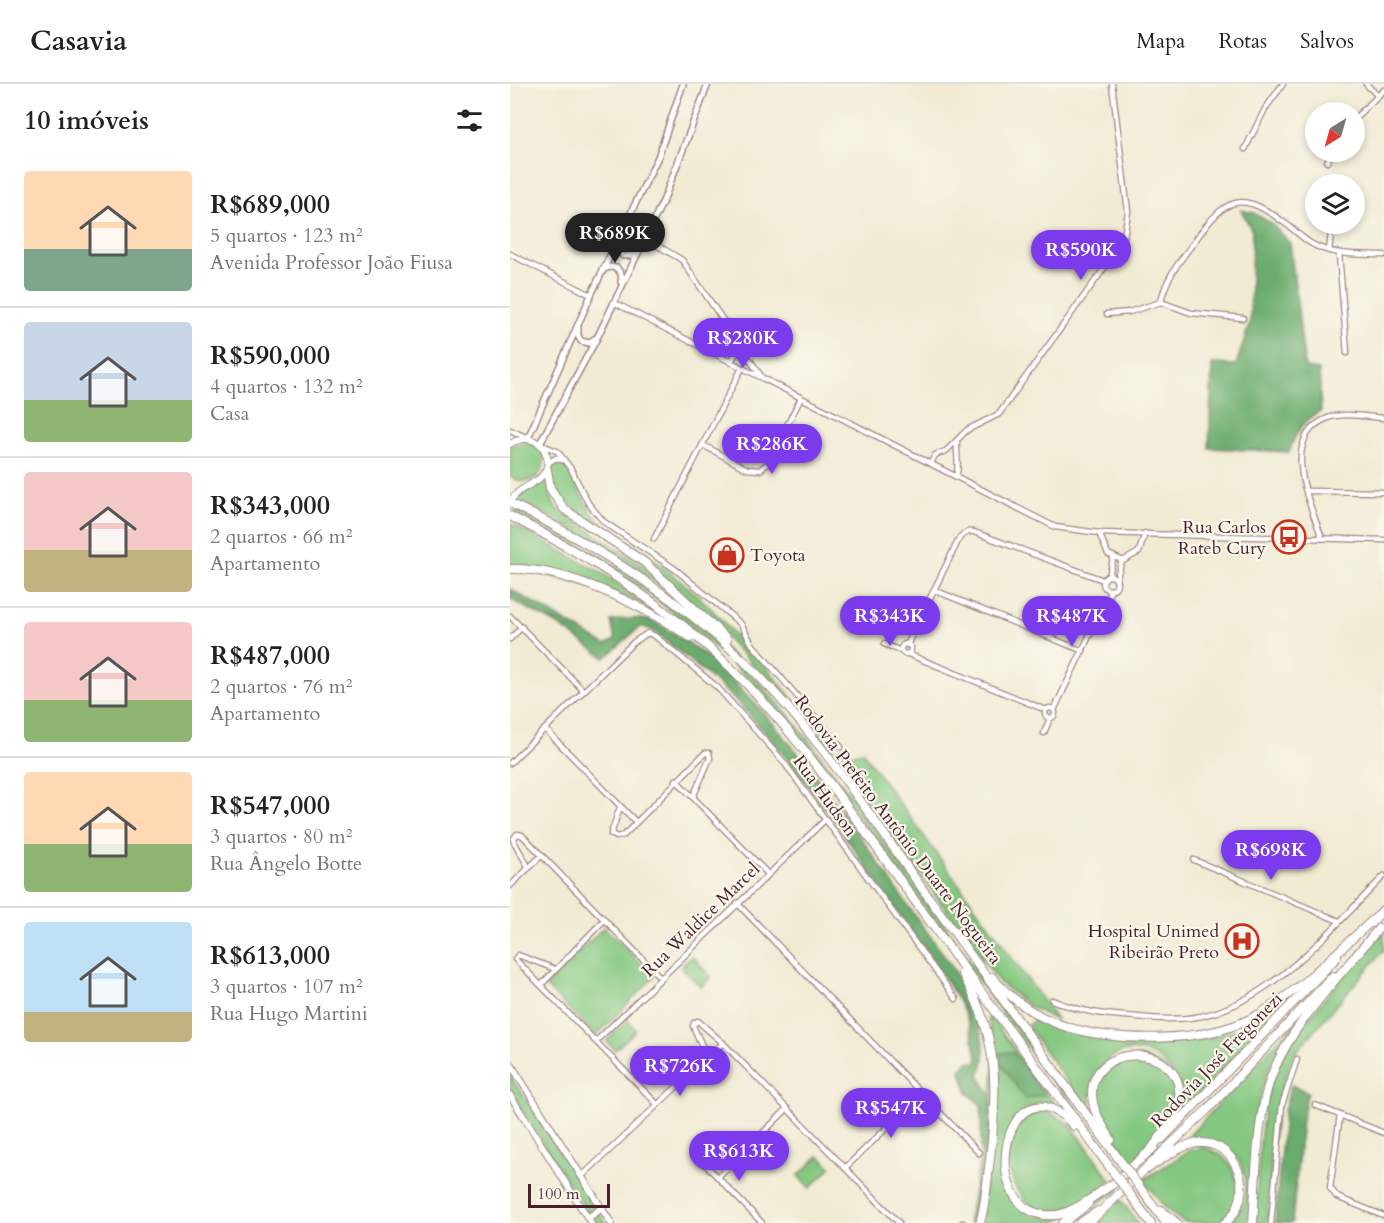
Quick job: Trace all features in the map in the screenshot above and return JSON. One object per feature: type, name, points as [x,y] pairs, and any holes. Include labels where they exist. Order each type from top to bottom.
[{"type":"highway","points":[[548,466],[550,488],[557,502],[660,576],[700,611],[773,691]]},
{"type":"highway","name":"Rodovia Prefeito Antônio Duarte Nogueira","points":[[510,502],[590,545],[652,585],[716,636],[773,691],[818,746],[1166,1223]]},
{"type":"highway","name":"Rodovia Prefeito Antônio Duarte Nogueira","points":[[513,518],[585,556],[642,594],[730,667],[792,736],[1151,1223]]},
{"type":"highway","points":[[510,569],[538,572],[581,582],[626,600],[665,621],[730,667]]},
{"type":"highway","name":"Rodovia José Fregonezi","points":[[1063,1223],[1113,1184],[1151,1150],[1384,909]]},
{"type":"highway","points":[[945,920],[1005,992],[1043,1017],[1087,1031],[1166,1037],[1211,1033],[1254,1017],[1278,1001],[1374,919]]},
{"type":"highway","points":[[1253,1223],[1264,1104],[1277,1063],[1311,1012],[1382,925]]},
{"type":"highway","name":"Rodovia José Fregonezi","points":[[1080,1223],[1148,1169],[1382,925]]},
{"type":"highway","points":[[935,929],[974,995],[989,1033],[993,1053],[996,1105],[980,1223]]},
{"type":"highway","points":[[1121,1162],[1094,1108],[1093,1098],[1095,1083],[1102,1070],[1122,1056],[1137,1054],[1151,1057],[1170,1071],[1177,1086],[1178,1102],[1175,1114],[1151,1150]]},
{"type":"highway","points":[[1102,1157],[1062,1115],[1050,1108],[1035,1108],[1022,1114],[1012,1130],[1005,1167],[1007,1184],[1013,1198],[1023,1208],[1036,1214],[1051,1215],[1067,1212],[1113,1184]]},
{"type":"highway","points":[[1148,1169],[1179,1149],[1192,1144],[1210,1145],[1224,1152],[1237,1167],[1242,1186],[1239,1206],[1225,1223]]},
{"type":"highway","points":[[1141,1189],[1177,1223]]},
{"type":"highway","points":[[1089,1223],[1119,1194]]},
{"type":"highway","points":[[1131,1195],[1145,1223]]},
{"type":"main road","points":[[510,444],[528,438],[541,444],[548,466],[536,482],[515,492],[510,502]]},
{"type":"main road","points":[[510,1063],[611,1223]]},
{"type":"main road","points":[[510,1095],[589,1220],[602,1208]]},
{"type":"street","points":[[510,430],[528,438],[602,270],[658,157],[683,84]]},
{"type":"street","points":[[708,84],[664,199],[597,338],[541,444],[556,451],[567,464],[583,495],[599,517],[675,569],[735,618],[752,644],[841,747]]},
{"type":"street","points":[[931,463],[935,455],[946,451],[967,430],[999,414],[1110,260],[1124,237],[1128,212],[1112,84]]},
{"type":"street","points":[[1245,149],[1265,110],[1283,84]]},
{"type":"street","points":[[1366,84],[1378,96]]},
{"type":"street","points":[[1365,108],[1384,90]]},
{"type":"street","points":[[1161,302],[1164,287],[1178,264],[1218,210],[1230,204],[1257,204],[1314,245],[1329,251],[1340,254],[1384,255]]},
{"type":"street","points":[[1329,251],[1331,234]]},
{"type":"street","points":[[645,238],[682,260],[763,378]]},
{"type":"street","points":[[618,240],[618,249],[623,256],[637,255]]},
{"type":"street","points":[[510,254],[591,295]]},
{"type":"street","points":[[1340,254],[1347,353]]},
{"type":"street","points":[[602,270],[610,267],[617,268],[622,276],[621,287]]},
{"type":"street","points":[[613,302],[1054,527],[1099,533],[1384,540]]},
{"type":"street","points":[[1107,314],[1129,312],[1161,302],[1191,313],[1243,318]]},
{"type":"street","points":[[578,322],[578,336],[581,341],[589,343],[597,338]]},
{"type":"street","points":[[730,362],[741,347]]},
{"type":"street","points":[[654,539],[742,368]]},
{"type":"street","points":[[703,445],[747,469],[760,470],[767,464],[801,398]]},
{"type":"street","points":[[1322,538],[1308,491],[1302,479],[1302,440],[1311,429],[1330,417],[1384,417]]},
{"type":"street","points":[[956,477],[959,469],[956,457],[957,442]]},
{"type":"street","points":[[946,451],[956,457]]},
{"type":"street","points":[[548,466],[556,458],[567,464]]},
{"type":"street","points":[[1308,491],[1384,492]]},
{"type":"street","points":[[901,652],[903,645],[907,645],[960,537],[967,532],[974,532],[1103,580]]},
{"type":"street","points":[[1099,533],[1103,548],[1113,559],[1122,560],[1139,552],[1145,533]]},
{"type":"street","points":[[1103,580],[1109,576],[1113,559]]},
{"type":"street","points":[[1044,733],[1111,590],[1116,586],[1122,560]]},
{"type":"street","points":[[1109,576],[1116,580]]},
{"type":"street","points":[[1103,580],[1104,587],[1111,590]]},
{"type":"street","points":[[934,590],[1083,651]]},
{"type":"street","points":[[510,615],[584,691],[510,763]]},
{"type":"street","points":[[510,639],[522,627]]},
{"type":"street","name":"Rua Hudson","points":[[584,691],[634,642],[648,633],[717,687],[749,720],[826,819],[956,999]]},
{"type":"street","points":[[884,644],[1046,710],[1050,708],[1054,710]]},
{"type":"street","points":[[907,645],[910,648],[908,654]]},
{"type":"street","points":[[1046,710],[1046,716],[1050,718]]},
{"type":"street","points":[[545,729],[635,821]]},
{"type":"street","points":[[620,807],[611,834],[617,837],[624,835],[676,780],[705,753],[709,753],[710,758],[693,797]]},
{"type":"street","points":[[676,780],[768,874]]},
{"type":"street","name":"Rua Waldice Marcel","points":[[596,1041],[826,819]]},
{"type":"street","points":[[529,868],[513,840],[517,834],[522,835],[661,978]]},
{"type":"street","points":[[510,886],[542,855]]},
{"type":"street","points":[[1194,860],[1339,921]]},
{"type":"street","points":[[1052,1000],[1073,1009],[1110,1016],[1197,1017],[1226,1008],[1259,991],[1300,959],[1384,876]]},
{"type":"street","points":[[737,903],[979,1153]]},
{"type":"street","points":[[540,985],[604,920]]},
{"type":"street","points":[[555,969],[518,955],[515,959],[517,964],[656,1103]]},
{"type":"street","points":[[707,1057],[693,1026],[694,1023],[698,1022],[723,1043],[898,1223]]},
{"type":"street","points":[[581,1177],[656,1103],[723,1043]]},
{"type":"street","points":[[1271,1223],[1282,1105],[1298,1059]]},
{"type":"street","points":[[845,1168],[922,1094]]},
{"type":"street","points":[[1315,1105],[1384,1133]]},
{"type":"street","points":[[718,1177],[787,1109]]},
{"type":"street","points":[[1340,1115],[1330,1188],[1337,1197],[1384,1216]]},
{"type":"street","points":[[734,1160],[699,1149],[696,1151],[697,1156],[762,1223]]},
{"type":"green space","points":[[1241,210],[1254,213],[1272,224],[1290,243],[1305,368],[1319,370],[1321,411],[1300,428],[1289,452],[1209,448],[1212,364],[1236,365],[1250,322],[1252,231]]},
{"type":"green space","points":[[525,441],[540,448],[544,463],[538,476],[525,481],[510,476],[510,447]]},
{"type":"green space","points":[[556,461],[567,469],[594,516],[650,556],[701,599],[745,649],[755,654],[836,750],[848,756],[862,751],[1058,1021],[1029,1006],[1000,983],[831,754],[786,699],[683,593],[626,546],[568,508],[557,496],[550,474],[552,464]]},
{"type":"green space","points":[[545,478],[554,505],[561,512],[644,566],[693,610],[607,548],[514,498]]},
{"type":"green space","points":[[516,510],[621,568],[646,585],[717,641],[770,694],[818,751],[1114,1159],[1111,1161],[830,778],[762,694],[710,643],[641,588],[592,557],[514,514]]},
{"type":"green space","points":[[510,523],[602,573],[662,615],[617,593],[510,566]]},
{"type":"green space","points":[[510,589],[605,645],[615,640],[611,621],[645,619],[673,633],[716,664],[749,696],[823,785],[953,968],[967,993],[975,1014],[984,1050],[979,1075],[991,1095],[985,1173],[978,1223],[968,1223],[981,1155],[981,1105],[968,1093],[960,1069],[968,1062],[978,1062],[969,1024],[955,994],[940,971],[817,798],[791,764],[736,701],[706,673],[652,630],[641,626],[605,658],[555,623],[510,599]]},
{"type":"green space","points":[[604,927],[654,977],[596,1036],[545,986]]},
{"type":"green space","points":[[1384,930],[1384,950],[1295,1053],[1276,1115],[1267,1223],[1255,1223],[1263,1119],[1270,1086],[1278,1066],[1304,1024]]},
{"type":"green space","points":[[692,956],[711,977],[701,987],[681,967]]},
{"type":"green space","points":[[1292,996],[1174,1120],[1179,1084],[1159,1059],[1145,1052],[1132,1050],[1109,1059],[1095,1080],[1091,1093],[1091,1107],[1087,1109],[1027,1026],[1034,1020],[1094,1038],[1192,1041],[1236,1030]]},
{"type":"green space","points":[[990,1016],[1057,1107],[1040,1103],[1022,1112],[1007,1152],[1003,1179],[1012,1200],[1030,1213],[1041,1216],[1065,1216],[1054,1223],[982,1223],[995,1052],[988,1018]]},
{"type":"green space","points":[[627,1020],[636,1030],[615,1050],[606,1041]]},
{"type":"green space","points":[[1293,1025],[1295,1028],[1271,1066],[1260,1096],[1248,1223],[1229,1223],[1241,1208],[1246,1192],[1241,1165],[1230,1152],[1223,1148],[1181,1144]]},
{"type":"green space","points":[[1013,1052],[1044,1095],[1025,1099],[1000,1062],[1000,1053]]},
{"type":"green space","points":[[1140,1056],[1165,1069],[1173,1082],[1176,1095],[1168,1120],[1131,1164],[1100,1114],[1096,1099],[1096,1086],[1101,1073],[1113,1063]]},
{"type":"green space","points":[[510,1075],[606,1223],[594,1223],[510,1091]]},
{"type":"green space","points":[[1291,1085],[1308,1092],[1302,1119],[1292,1223],[1275,1223],[1284,1111]]},
{"type":"green space","points":[[1046,1110],[1071,1125],[1111,1180],[1083,1201],[1064,1210],[1042,1210],[1026,1201],[1015,1186],[1010,1168],[1010,1148],[1016,1130],[1028,1117]]},
{"type":"green space","points":[[1207,1148],[1221,1155],[1230,1164],[1237,1180],[1236,1200],[1229,1214],[1216,1223],[1183,1222],[1167,1210],[1143,1180],[1192,1149]]},
{"type":"green space","points":[[819,1156],[831,1167],[810,1188],[798,1176]]},
{"type":"green space","points":[[1117,1186],[1119,1190],[1068,1223]]},
{"type":"green space","points":[[1121,1200],[1138,1223],[1098,1223]]},
{"type":"place","name":"Rua Carlos Rateb Cury","points":[[1289,537]]},
{"type":"place","name":"Toyota","points":[[727,555]]},
{"type":"place","name":"Hospital Unimed Ribeirão Preto","points":[[1242,941]]}]
